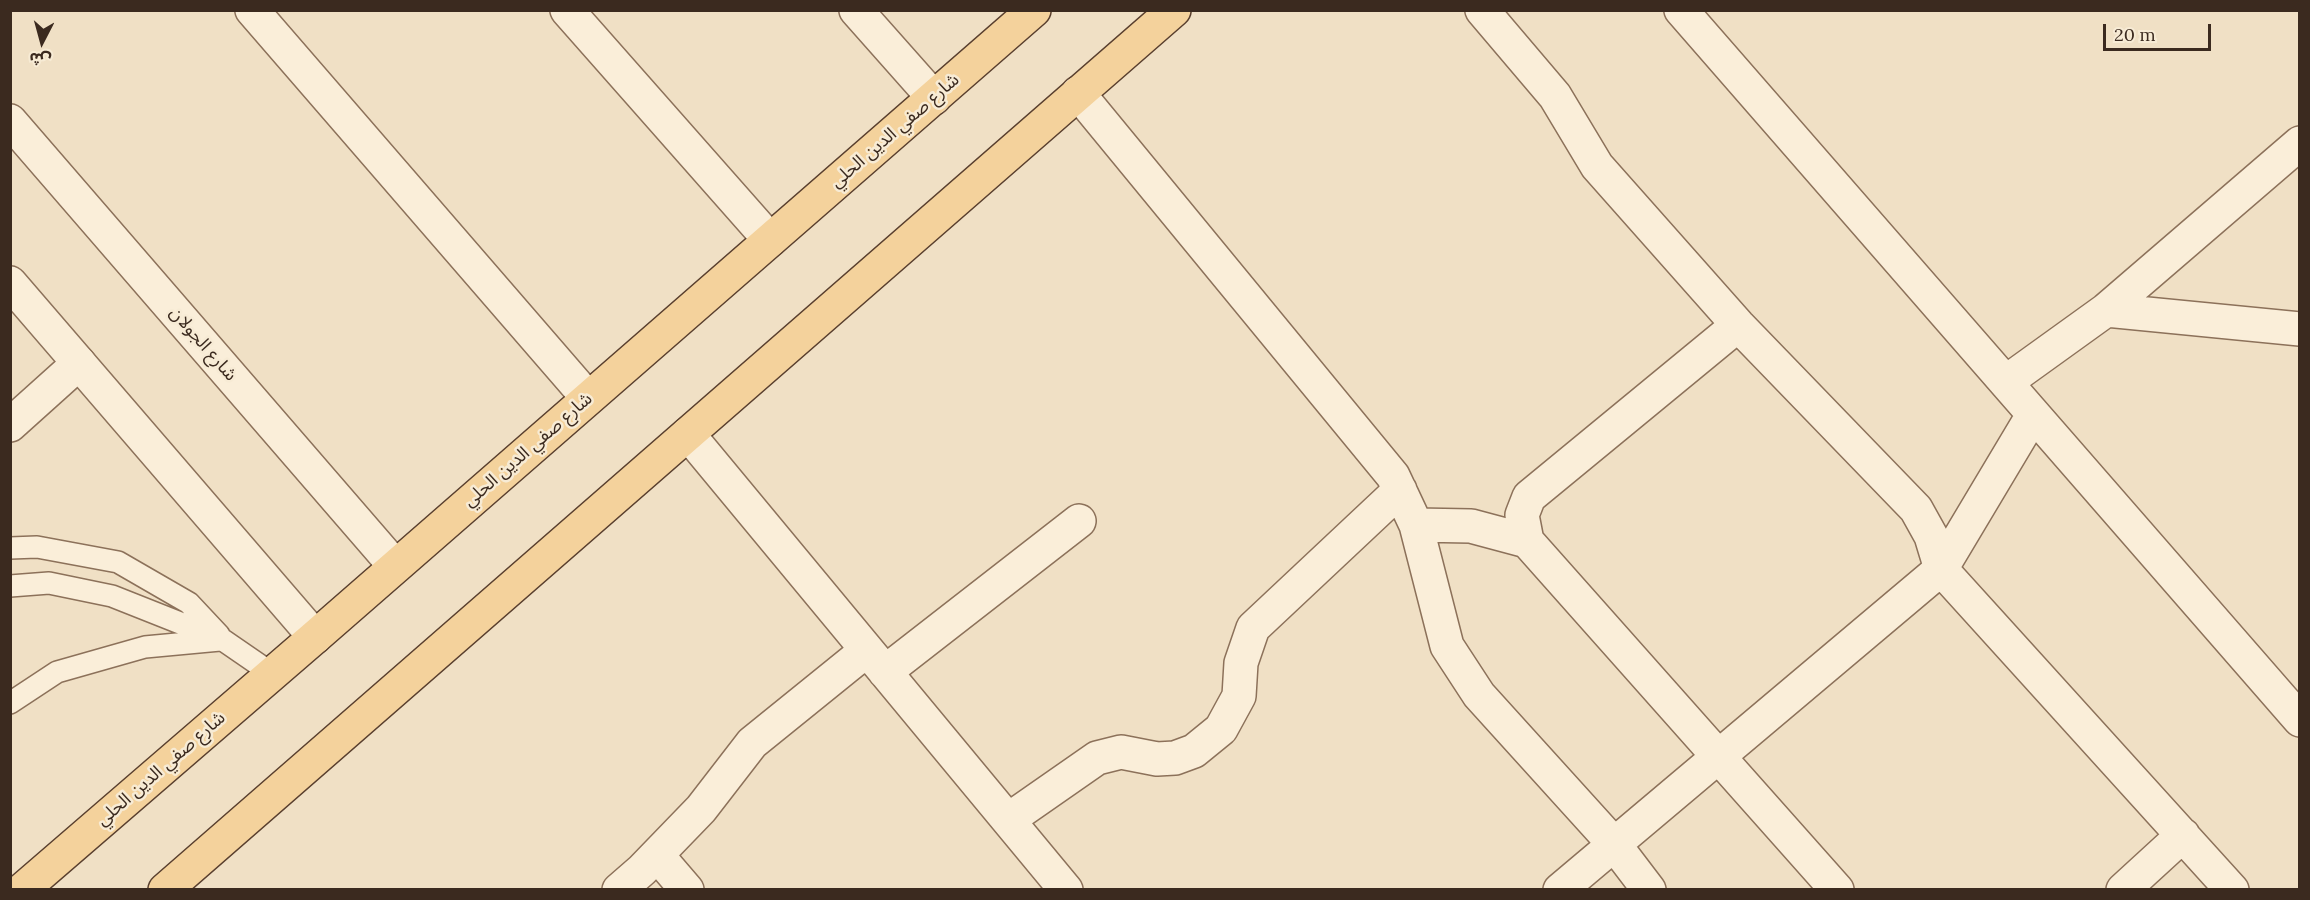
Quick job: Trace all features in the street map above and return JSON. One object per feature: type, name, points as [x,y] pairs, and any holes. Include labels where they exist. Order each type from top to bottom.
[{"type":"main road","name":"شارع صفي الدين الحلي","points":[[22,890],[1034,10]]},
{"type":"main road","points":[[165,890],[1174,10]]},
{"type":"street","points":[[252,10],[588,398]]},
{"type":"street","points":[[567,10],[770,240]]},
{"type":"street","points":[[856,10],[933,98]]},
{"type":"street","points":[[1482,10],[1555,96],[1598,166],[1738,325],[1916,510],[1931,536],[1941,570],[2232,890]]},
{"type":"street","points":[[1682,10],[2300,720]]},
{"type":"street","points":[[1078,93],[1393,476],[1416,525],[1447,646],[1479,695],[1614,844],[1649,890]]},
{"type":"street","name":"شارع الجولان","points":[[10,121],[395,567]]},
{"type":"street","points":[[2006,382],[2106,310],[2300,143]]},
{"type":"street","points":[[10,283],[315,637]]},
{"type":"street","points":[[2106,310],[2300,329]]},
{"type":"street","points":[[1738,325],[1529,496],[1522,514],[1527,540],[1837,890]]},
{"type":"street","points":[[10,425],[80,363]]},
{"type":"street","points":[[1560,890],[1941,570],[2033,415]]},
{"type":"street","points":[[688,434],[1066,890]]},
{"type":"street","points":[[1008,820],[1097,758],[1121,752],[1156,759],[1175,758],[1194,751],[1221,729],[1239,696],[1241,663],[1253,628],[1400,490]]},
{"type":"street","points":[[619,890],[657,855],[701,809],[752,743],[876,661],[1079,520]]},
{"type":"street","points":[[1416,525],[1472,526],[1527,540]]},
{"type":"street","points":[[2122,890],[2183,836]]},
{"type":"street","points":[[657,855],[687,890]]},
{"type":"lane","points":[[10,548],[37,547],[118,562],[189,603],[223,640]]},
{"type":"lane","points":[[10,586],[49,583],[112,596],[223,640],[271,673]]},
{"type":"lane","points":[[10,703],[57,672],[146,647],[223,640]]}]
